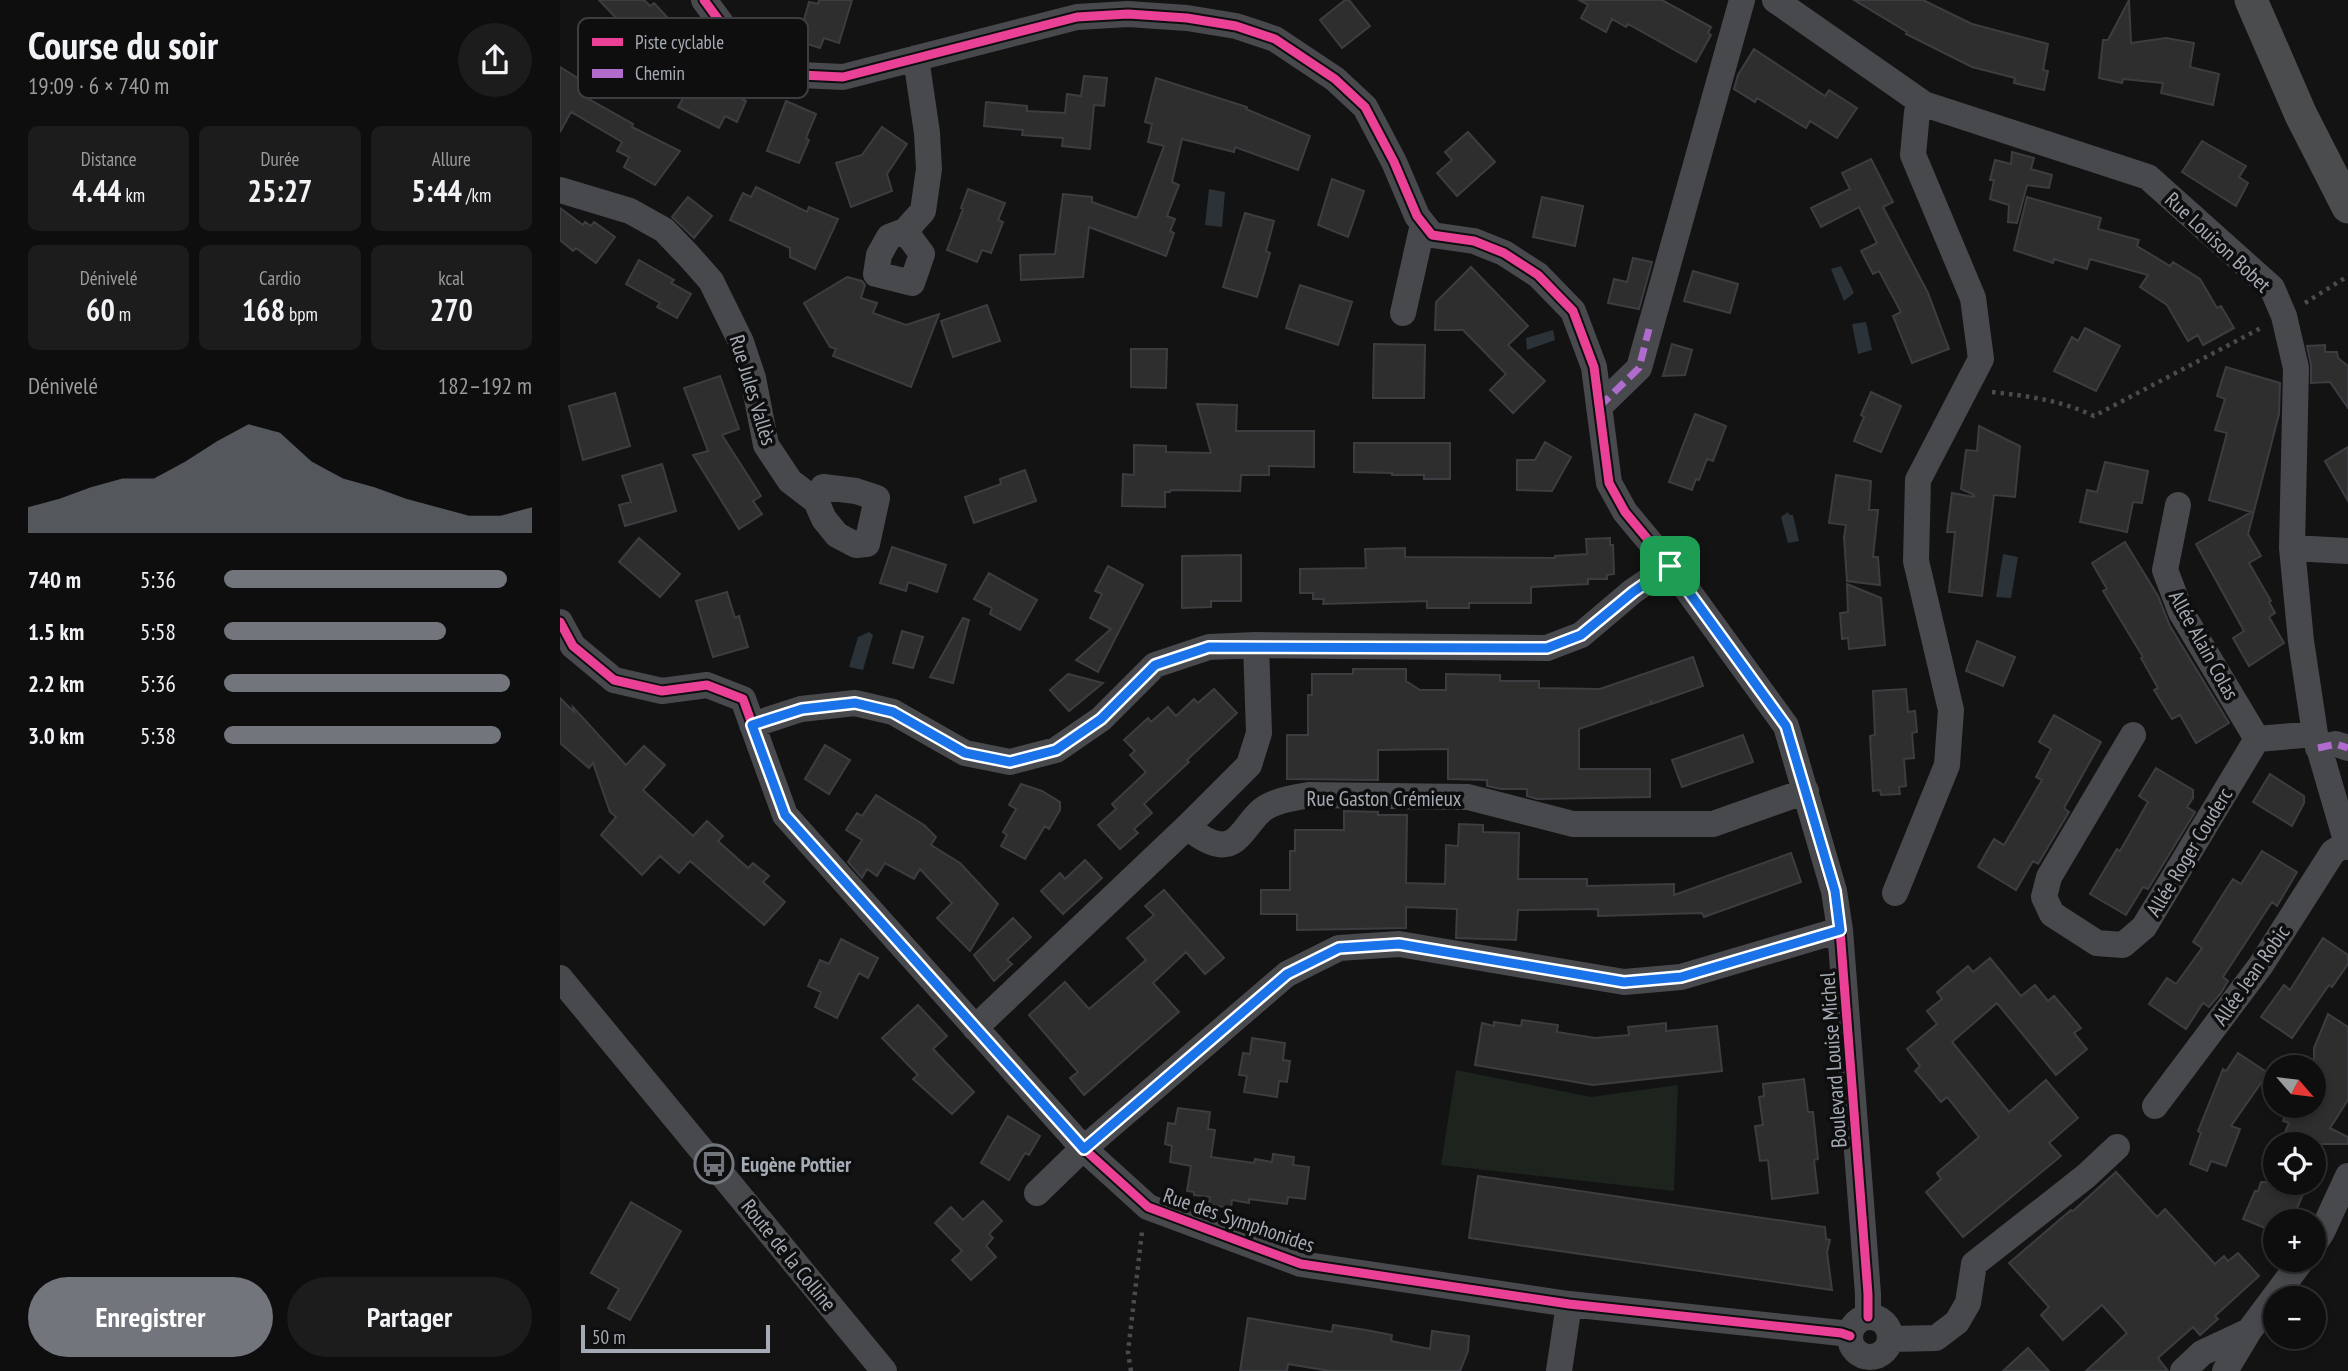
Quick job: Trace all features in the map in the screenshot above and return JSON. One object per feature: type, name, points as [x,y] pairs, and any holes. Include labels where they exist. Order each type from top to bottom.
[{"type":"main road","points":[[2251,0],[2301,115],[2348,207]]},
{"type":"street","points":[[704,0],[717,18]]},
{"type":"street","points":[[1599,407],[1639,368],[1742,0]]},
{"type":"street","name":"Rue Louison Bobet","points":[[1775,0],[1924,104],[2148,177],[2272,288],[2284,316],[2296,368],[2292,548],[2301,641],[2316,741],[2347,845]]},
{"type":"street","points":[[808,75],[843,77],[1077,18],[1128,14],[1188,18],[1236,26],[1275,39],[1335,79],[1365,107],[1423,224],[1403,313]]},
{"type":"street","points":[[905,231],[923,211],[929,169],[927,133],[916,58]]},
{"type":"street","points":[[1895,893],[1947,765],[1951,710],[1916,561],[1918,480],[1981,359],[1973,298],[1913,155],[1917,111],[1924,104]]},
{"type":"street","name":"Rue Jules Vallès","points":[[560,190],[630,211],[664,230],[711,282],[729,315],[753,378],[766,445],[790,481],[816,501]]},
{"type":"street","name":"Boulevard Louise Michel","points":[[1423,224],[1432,235],[1474,241],[1504,253],[1538,275],[1573,311],[1594,367],[1609,483],[1625,512],[1670,566],[1786,726],[1835,891],[1840,930],[1867,1280],[1859,1326]]},
{"type":"street","name":"Allée Alain Colas","points":[[2178,505],[2165,570],[2181,612],[2258,739]]},
{"type":"street","points":[[2292,548],[2348,551]]},
{"type":"street","points":[[752,725],[802,709],[855,703],[893,712],[965,753],[1010,762],[1056,750],[1101,719],[1155,665],[1209,647],[1256,645],[1547,648],[1581,635],[1633,592],[1670,566]]},
{"type":"street","name":"Rue des Symphonides","points":[[560,622],[573,646],[614,680],[662,691],[707,685],[743,699],[785,815],[1084,1149],[1148,1207],[1301,1264],[1569,1304],[1828,1331],[1859,1326]]},
{"type":"street","points":[[975,1028],[1249,765],[1259,733],[1256,645]]},
{"type":"street","name":"Allée Roger Couderc","points":[[2133,735],[2049,877],[2044,897],[2052,914],[2096,943],[2123,945],[2144,927],[2258,739]]},
{"type":"street","points":[[2258,739],[2316,741],[2348,748]]},
{"type":"street","name":"Rue Gaston Crémieux","points":[[1188,826],[1197,836],[1220,846],[1234,842],[1263,809],[1286,799],[1310,795],[1468,797],[1573,824],[1713,824],[1806,791]]},
{"type":"street","name":"Allée Jean Robic","points":[[2155,1106],[2261,965],[2333,852],[2347,845]]},
{"type":"street","points":[[1037,1193],[1084,1149],[1287,974],[1339,948],[1399,944],[1624,982],[1681,977],[1840,930]]},
{"type":"street","name":"Route de la Colline","points":[[560,978],[884,1371]]},
{"type":"street","points":[[1891,1339],[1936,1338],[1957,1322],[1968,1303],[1975,1264],[2117,1147]]},
{"type":"street","points":[[2326,1223],[2348,1176]]},
{"type":"street","points":[[2225,1371],[2249,1331],[2293,1272]]},
{"type":"street","points":[[1559,1371],[1569,1304]]},
{"type":"street","points":[[1874,1317],[1885,1322],[1891,1339],[1881,1354],[1869,1364],[1853,1348],[1859,1326],[1874,1317]]},
{"type":"street","points":[[2183,1371],[2202,1353],[2249,1331]]},
{"type":"path","points":[[1966,388],[2050,399],[2094,416],[2284,316],[2348,276]]},
{"type":"path","points":[[1131,1371],[1128,1352],[1140,1242],[1148,1207]]},
{"type":"shaded area","points":[[1209,189],[1225,192],[1222,227],[1205,225]]},
{"type":"shaded area","points":[[1841,266],[1854,293],[1844,301],[1831,269]]},
{"type":"shaded area","points":[[1866,322],[1872,350],[1858,354],[1852,324]]},
{"type":"shaded area","points":[[1553,330],[1555,340],[1527,350],[1526,338]]},
{"type":"shaded area","points":[[1788,512],[1793,515],[1799,541],[1788,543],[1781,517]]},
{"type":"shaded area","points":[[2003,554],[2018,557],[2011,598],[1996,597]]},
{"type":"shaded area","points":[[869,632],[873,635],[863,670],[849,667],[858,637]]},
{"type":"shaded area","points":[[1456,1070],[1591,1097],[1678,1085],[1674,1191],[1441,1165]]},
{"type":"building","points":[[599,0],[644,0],[650,6],[654,3],[668,18],[616,18]]},
{"type":"building","points":[[819,0],[852,0],[839,43],[824,38],[820,48],[808,44],[808,18],[804,18],[809,2],[818,4]]},
{"type":"building","points":[[1345,0],[1349,0],[1370,26],[1342,48],[1320,20]]},
{"type":"building","points":[[1579,0],[1662,0],[1711,27],[1708,33],[1711,35],[1696,62],[1628,24],[1626,27],[1612,19],[1606,32],[1581,18],[1588,5]]},
{"type":"building","points":[[1854,0],[1923,0],[1972,24],[2048,44],[2043,70],[2048,71],[2044,90],[2014,83],[2015,78],[1972,67],[1906,34],[1907,32]]},
{"type":"building","points":[[2129,0],[2131,43],[2166,38],[2194,43],[2190,67],[2219,74],[2213,105],[2161,93],[2163,83],[2123,79],[2122,83],[2099,78],[2103,40],[2108,40]]},
{"type":"building","points":[[1754,49],[1825,96],[1829,90],[1857,108],[1837,138],[1810,121],[1806,128],[1757,98],[1755,102],[1734,89],[1738,75]]},
{"type":"building","points":[[560,67],[578,78],[578,98],[587,98],[633,124],[632,127],[680,151],[655,185],[624,167],[629,157],[617,151],[622,142],[571,112],[560,132]]},
{"type":"building","points":[[1084,76],[1107,78],[1104,106],[1094,105],[1090,149],[1062,146],[1063,138],[1022,135],[1023,130],[984,126],[986,102],[1027,106],[1027,111],[1065,113],[1067,94],[1081,96]]},
{"type":"building","points":[[1156,78],[1247,107],[1246,109],[1310,136],[1298,170],[1235,147],[1234,152],[1182,139],[1172,182],[1179,185],[1167,216],[1175,219],[1170,231],[1174,233],[1166,256],[1089,227],[1083,277],[1021,280],[1020,255],[1055,254],[1063,194],[1092,197],[1092,202],[1137,218],[1164,146],[1148,142],[1152,124],[1145,122]]},
{"type":"building","points":[[683,98],[740,98],[746,101],[737,122],[725,116],[719,128],[678,107]]},
{"type":"building","points":[[786,101],[816,114],[799,163],[767,151]]},
{"type":"building","points":[[882,127],[907,144],[887,174],[892,191],[851,207],[836,163],[862,155]]},
{"type":"building","points":[[1468,132],[1495,162],[1457,196],[1437,173],[1452,160],[1445,152]]},
{"type":"building","points":[[2202,141],[2246,166],[2239,177],[2248,183],[2236,206],[2182,172]]},
{"type":"building","points":[[2012,152],[2034,158],[2031,169],[2052,175],[2049,188],[2027,185],[2017,223],[2008,222],[2009,205],[1990,199],[1994,180],[1990,180],[1995,160],[2011,164]]},
{"type":"building","points":[[1871,159],[1893,202],[1883,207],[1928,293],[1949,349],[1912,363],[1893,316],[1901,312],[1879,271],[1873,274],[1861,251],[1877,243],[1859,207],[1821,227],[1811,208],[1850,189],[1842,173]]},
{"type":"building","points":[[1332,179],[1364,191],[1348,237],[1318,225]]},
{"type":"building","points":[[756,187],[807,212],[809,207],[838,219],[815,269],[790,257],[790,248],[730,220],[743,193],[751,197]]},
{"type":"building","points":[[968,189],[1005,203],[998,220],[1003,222],[991,253],[982,250],[977,262],[947,250]]},
{"type":"building","points":[[688,197],[712,216],[694,238],[672,217]]},
{"type":"building","points":[[1542,197],[1583,206],[1575,246],[1533,237]]},
{"type":"building","points":[[2027,197],[2101,218],[2098,229],[2139,240],[2137,246],[2170,266],[2173,262],[2200,279],[2217,308],[2221,306],[2234,328],[2203,345],[2198,335],[2188,341],[2167,305],[2140,287],[2148,275],[2090,259],[2087,269],[2054,259],[2053,263],[2014,250]]},
{"type":"building","points":[[560,208],[583,225],[585,222],[591,226],[594,222],[615,237],[596,263],[576,248],[573,251],[560,240]]},
{"type":"building","points":[[1245,213],[1274,221],[1266,251],[1270,253],[1257,297],[1223,287]]},
{"type":"building","points":[[1633,258],[1652,262],[1639,309],[1608,303],[1614,279],[1627,282]]},
{"type":"building","points":[[639,260],[674,280],[671,283],[691,294],[677,318],[657,307],[660,303],[626,284]]},
{"type":"building","points":[[1471,267],[1528,326],[1508,345],[1545,381],[1513,413],[1490,390],[1506,374],[1463,330],[1435,330],[1436,302]]},
{"type":"building","points":[[1693,271],[1738,284],[1730,313],[1684,301]]},
{"type":"building","points":[[847,277],[862,281],[865,285],[861,298],[877,303],[873,313],[906,325],[939,314],[911,387],[833,356],[836,349],[830,347],[804,303]]},
{"type":"building","points":[[1300,285],[1352,302],[1338,345],[1286,328]]},
{"type":"building","points":[[987,305],[1000,341],[953,357],[941,321]]},
{"type":"building","points":[[2085,328],[2120,346],[2096,391],[2054,371],[2072,337],[2078,341]]},
{"type":"building","points":[[1374,344],[1425,345],[1424,398],[1373,398]]},
{"type":"building","points":[[1672,344],[1692,350],[1685,375],[1663,376]]},
{"type":"building","points":[[2325,345],[2325,352],[2337,352],[2338,358],[2348,366],[2348,408],[2330,382],[2311,383],[2307,346]]},
{"type":"building","points":[[1131,349],[1167,349],[1166,388],[1131,387]]},
{"type":"building","points":[[2226,367],[2280,383],[2279,414],[2248,534],[2261,556],[2249,563],[2271,601],[2269,602],[2275,613],[2269,617],[2284,643],[2249,666],[2233,638],[2244,631],[2196,544],[2251,512],[2209,500],[2227,433],[2215,430],[2225,399],[2217,396]]},
{"type":"building","points":[[720,376],[739,429],[722,435],[761,496],[753,501],[762,514],[739,529],[693,455],[708,451],[684,388]]},
{"type":"building","points":[[1871,392],[1901,406],[1881,452],[1854,441]]},
{"type":"building","points":[[615,393],[630,446],[583,460],[569,406]]},
{"type":"building","points":[[1197,404],[1237,405],[1236,431],[1314,431],[1314,467],[1269,466],[1269,475],[1241,475],[1240,491],[1171,490],[1165,492],[1165,507],[1122,506],[1123,474],[1134,475],[1134,445],[1166,446],[1166,452],[1211,453]]},
{"type":"building","points":[[1695,414],[1726,426],[1713,461],[1707,459],[1692,490],[1669,482]]},
{"type":"building","points":[[1979,426],[2020,446],[2015,497],[1994,495],[1982,596],[1949,592],[1955,532],[1947,532],[1952,493],[1974,497],[1961,489],[1966,450],[1977,451]]},
{"type":"building","points":[[1545,442],[1571,457],[1552,491],[1517,490],[1517,460],[1535,460]]},
{"type":"building","points":[[1354,443],[1450,443],[1450,479],[1354,472]]},
{"type":"building","points":[[2348,447],[2348,501],[2325,461]]},
{"type":"building","points":[[2105,462],[2148,471],[2142,503],[2133,502],[2127,532],[2080,522],[2087,490],[2097,492]]},
{"type":"building","points":[[662,464],[676,511],[625,526],[619,505],[631,502],[622,476]]},
{"type":"building","points":[[1025,470],[1036,501],[974,523],[965,497],[1001,484],[1000,479]]},
{"type":"building","points":[[1836,475],[1871,481],[1869,510],[1878,510],[1873,557],[1878,557],[1880,585],[1847,581],[1844,537],[1846,525],[1829,523]]},
{"type":"building","points":[[639,538],[680,574],[660,597],[619,562]]},
{"type":"building","points":[[1610,538],[1610,545],[1613,545],[1614,574],[1607,575],[1607,579],[1588,579],[1588,584],[1531,587],[1531,603],[1469,603],[1469,608],[1427,608],[1427,601],[1323,604],[1324,599],[1313,599],[1313,593],[1300,593],[1300,569],[1366,568],[1365,549],[1405,548],[1405,557],[1555,558],[1587,554],[1586,539]]},
{"type":"building","points":[[2125,542],[2158,596],[2170,626],[2229,723],[2196,743],[2180,715],[2172,719],[2154,690],[2158,688],[2141,658],[2143,657],[2103,591],[2107,589],[2092,563]]},
{"type":"building","points":[[892,547],[946,565],[937,592],[908,582],[906,591],[880,583]]},
{"type":"building","points":[[1241,555],[1241,601],[1211,601],[1211,607],[1182,608],[1182,556]]},
{"type":"building","points":[[1108,566],[1143,585],[1098,672],[1076,660],[1111,629],[1090,618],[1102,594],[1095,591]]},
{"type":"building","points":[[989,573],[1037,600],[1020,630],[990,614],[992,608],[974,599]]},
{"type":"building","points":[[1847,584],[1881,598],[1885,645],[1849,649],[1848,638],[1842,639],[1840,613],[1848,612]]},
{"type":"building","points":[[727,592],[735,618],[739,616],[748,647],[713,657],[696,601]]},
{"type":"building","points":[[963,618],[969,620],[953,683],[930,677]]},
{"type":"building","points":[[902,631],[923,637],[913,668],[893,663]]},
{"type":"building","points":[[1977,641],[2015,657],[2003,686],[1966,671]]},
{"type":"building","points":[[1693,657],[1703,686],[1652,704],[1651,700],[1651,704],[1579,729],[1579,769],[1650,769],[1650,797],[1537,799],[1527,796],[1527,789],[1487,786],[1487,780],[1448,779],[1448,749],[1378,750],[1378,780],[1287,779],[1287,735],[1308,735],[1308,695],[1312,695],[1312,674],[1353,674],[1353,669],[1406,669],[1406,681],[1420,690],[1446,690],[1446,674],[1500,675],[1500,681],[1539,681],[1539,688],[1600,689]]},
{"type":"building","points":[[1068,674],[1103,683],[1069,711],[1050,690]]},
{"type":"building","points":[[1214,689],[1237,713],[1144,804],[1152,813],[1134,829],[1138,833],[1120,849],[1098,825],[1116,809],[1112,804],[1146,772],[1130,755],[1135,751],[1124,740],[1148,718],[1151,722],[1168,707],[1176,716],[1194,699],[1198,703]]},
{"type":"building","points":[[1906,689],[1908,712],[1915,711],[1917,732],[1912,733],[1914,758],[1904,759],[1906,786],[1899,787],[1900,794],[1881,795],[1880,790],[1873,791],[1870,736],[1875,735],[1873,691]]},
{"type":"building","points":[[560,698],[574,712],[573,707],[626,765],[644,746],[665,765],[643,790],[693,836],[707,821],[723,836],[718,841],[748,868],[753,863],[769,876],[763,882],[785,902],[764,925],[690,861],[679,873],[660,856],[642,875],[601,835],[616,817],[610,812],[593,763],[589,768],[560,743]]},
{"type":"building","points":[[2054,715],[2101,742],[2064,808],[2069,812],[2038,864],[2033,861],[2016,890],[1978,867],[1994,839],[2004,845],[2042,780],[2036,777],[2051,749],[2039,742]]},
{"type":"building","points":[[1743,735],[1753,762],[1682,787],[1672,760]]},
{"type":"building","points":[[825,745],[850,760],[829,794],[805,779]]},
{"type":"building","points":[[2156,768],[2193,790],[2193,798],[2187,807],[2195,812],[2148,889],[2143,887],[2126,915],[2090,894],[2117,849],[2120,851],[2148,802],[2139,796]]},
{"type":"building","points":[[2270,774],[2304,796],[2304,803],[2292,826],[2253,802]]},
{"type":"building","points":[[1021,784],[1042,791],[1060,802],[1060,810],[1049,829],[1045,826],[1025,859],[1001,846],[1007,835],[1003,832],[1016,809],[1009,805]]},
{"type":"building","points":[[876,795],[924,825],[936,837],[931,845],[960,863],[998,904],[970,951],[937,918],[952,903],[920,869],[914,879],[885,863],[877,876],[867,869],[862,878],[848,862],[862,840],[846,830],[857,813],[862,816]]},
{"type":"building","points":[[1344,811],[1407,815],[1406,883],[1445,884],[1446,845],[1458,846],[1459,824],[1483,825],[1483,832],[1519,833],[1518,879],[1587,879],[1587,886],[1674,884],[1674,895],[1791,853],[1801,882],[1704,917],[1702,913],[1598,916],[1598,909],[1518,910],[1516,940],[1456,938],[1457,909],[1406,907],[1406,928],[1297,930],[1297,914],[1261,914],[1261,890],[1290,890],[1290,851],[1295,851],[1295,830],[1344,830]]},
{"type":"building","points":[[2262,851],[2297,872],[2277,906],[2272,902],[2223,977],[2228,981],[2221,993],[2209,1007],[2203,1003],[2186,1029],[2149,1004],[2167,978],[2176,984],[2202,948],[2193,942],[2227,888],[2233,879],[2241,884]]},
{"type":"building","points":[[1085,860],[1102,878],[1063,914],[1041,891],[1060,873],[1065,879]]},
{"type":"building","points":[[1164,890],[1224,958],[1205,974],[1186,952],[1153,983],[1179,1012],[1084,1095],[1070,1078],[1078,1072],[1029,1015],[1065,982],[1089,1009],[1146,960],[1127,938],[1154,915],[1145,906]]},
{"type":"building","points":[[1013,918],[1031,937],[1007,960],[1012,964],[994,981],[974,955]]},
{"type":"building","points":[[2323,938],[2348,955],[2348,964],[2332,987],[2329,985],[2292,1038],[2261,1017],[2284,985],[2290,990]]},
{"type":"building","points":[[841,939],[878,958],[868,978],[859,973],[837,1018],[815,1007],[821,992],[808,986],[820,960],[829,964]]},
{"type":"building","points":[[1990,958],[2021,996],[2035,985],[2048,1001],[2054,996],[2081,1028],[2074,1033],[2087,1049],[2056,1075],[1997,1003],[1952,1042],[2009,1112],[2046,1080],[2078,1118],[2049,1143],[2061,1156],[1963,1237],[1926,1192],[1941,1179],[1937,1173],[1979,1137],[1947,1097],[1941,1102],[1915,1071],[1920,1066],[1907,1049],[1937,1024],[1927,1011],[1942,999],[1937,992],[1968,966],[1973,972]]},
{"type":"building","points":[[918,1005],[947,1036],[933,1049],[974,1092],[952,1114],[913,1079],[918,1075],[882,1038]]},
{"type":"building","points":[[2328,1014],[2348,1027],[2348,1100],[2330,1128],[2348,1137],[2348,1144],[2326,1144],[2326,1132],[2285,1132],[2289,1123],[2283,1121],[2284,1118],[2326,1118],[2326,1055],[2314,1055],[2314,1048]]},
{"type":"building","points":[[1522,1020],[1558,1025],[1557,1032],[1595,1038],[1629,1035],[1628,1027],[1666,1023],[1666,1031],[1717,1026],[1722,1071],[1593,1085],[1475,1065],[1482,1023],[1521,1026]]},
{"type":"building","points":[[1252,1038],[1285,1043],[1283,1060],[1290,1061],[1287,1082],[1279,1081],[1277,1097],[1244,1092],[1247,1076],[1239,1075],[1243,1053],[1250,1054]]},
{"type":"building","points":[[2238,1053],[2263,1070],[2263,1080],[2231,1126],[2240,1129],[2226,1166],[2211,1161],[2207,1171],[2190,1164],[2201,1133],[2198,1131],[2223,1069],[2226,1071]]},
{"type":"building","points":[[1804,1079],[1808,1112],[1813,1112],[1818,1193],[1772,1199],[1768,1160],[1760,1161],[1755,1126],[1763,1125],[1759,1097],[1764,1096],[1763,1084]]},
{"type":"building","points":[[1178,1108],[1210,1112],[1208,1129],[1215,1130],[1211,1157],[1254,1163],[1255,1159],[1272,1162],[1273,1154],[1294,1157],[1293,1165],[1309,1167],[1305,1199],[1288,1197],[1287,1204],[1249,1199],[1249,1203],[1232,1200],[1231,1208],[1209,1205],[1210,1197],[1194,1195],[1194,1192],[1187,1191],[1191,1166],[1170,1162],[1172,1146],[1165,1144],[1168,1123],[1175,1124]]},
{"type":"building","points":[[1008,1116],[1040,1136],[1029,1155],[1025,1153],[1009,1180],[981,1163]]},
{"type":"building","points":[[2116,1172],[2157,1217],[2165,1209],[2215,1264],[2224,1256],[2228,1261],[2238,1253],[2259,1276],[2215,1316],[2218,1319],[2200,1335],[2193,1327],[2158,1358],[2168,1371],[2086,1371],[2127,1333],[2102,1305],[2063,1340],[2041,1315],[2049,1307],[2009,1263]]},
{"type":"building","points":[[1478,1176],[1825,1227],[1826,1239],[1830,1240],[1827,1252],[1832,1290],[1469,1238]]},
{"type":"building","points":[[2263,1182],[2263,1195],[2303,1195],[2297,1209],[2263,1209],[2263,1227],[2243,1219],[2255,1191],[2258,1191]]},
{"type":"building","points":[[983,1201],[1002,1221],[989,1234],[993,1238],[986,1246],[996,1257],[971,1280],[952,1260],[962,1251],[935,1223],[951,1207],[963,1220]]},
{"type":"building","points":[[631,1202],[681,1231],[630,1320],[608,1308],[619,1289],[591,1273]]},
{"type":"building","points":[[1248,1318],[1332,1332],[1333,1325],[1366,1330],[1392,1335],[1391,1341],[1430,1349],[1432,1331],[1469,1336],[1468,1351],[1460,1371],[1330,1371],[1288,1364],[1287,1371],[1240,1371]]},
{"type":"building","points":[[2028,1348],[2049,1371],[2003,1371]]},
{"type":"marked path","points":[[1599,407],[1639,368],[1649,329]]},
{"type":"marked path","points":[[2318,748],[2336,744],[2348,748]]},
{"type":"cycle path","points":[[704,0],[717,18]]},
{"type":"cycle path","points":[[808,75],[843,77],[1077,17],[1128,14],[1187,18],[1236,26],[1275,39],[1335,79],[1365,107],[1394,162],[1417,216],[1432,235],[1474,241],[1504,253],[1538,275],[1573,311],[1594,367],[1609,483],[1625,512],[1670,566],[1786,726],[1834,891],[1840,930],[1868,1317]]},
{"type":"cycle path","points":[[560,622],[573,646],[614,680],[662,691],[707,685],[743,699],[785,815],[1084,1149],[1148,1207],[1301,1264],[1569,1304],[1850,1336]]},
{"type":"place","name":"Eugène Pottier","points":[[714,1164]]},
{"type":"route","points":[[1670,566],[1786,726],[1835,891],[1840,930],[1681,977],[1624,982],[1399,944],[1339,948],[1287,974],[1084,1149],[785,815],[752,725],[802,709],[855,703],[893,712],[965,753],[1010,762],[1056,750],[1101,719],[1155,665],[1209,647],[1256,645],[1547,648],[1581,635],[1633,592],[1670,566]]}]
